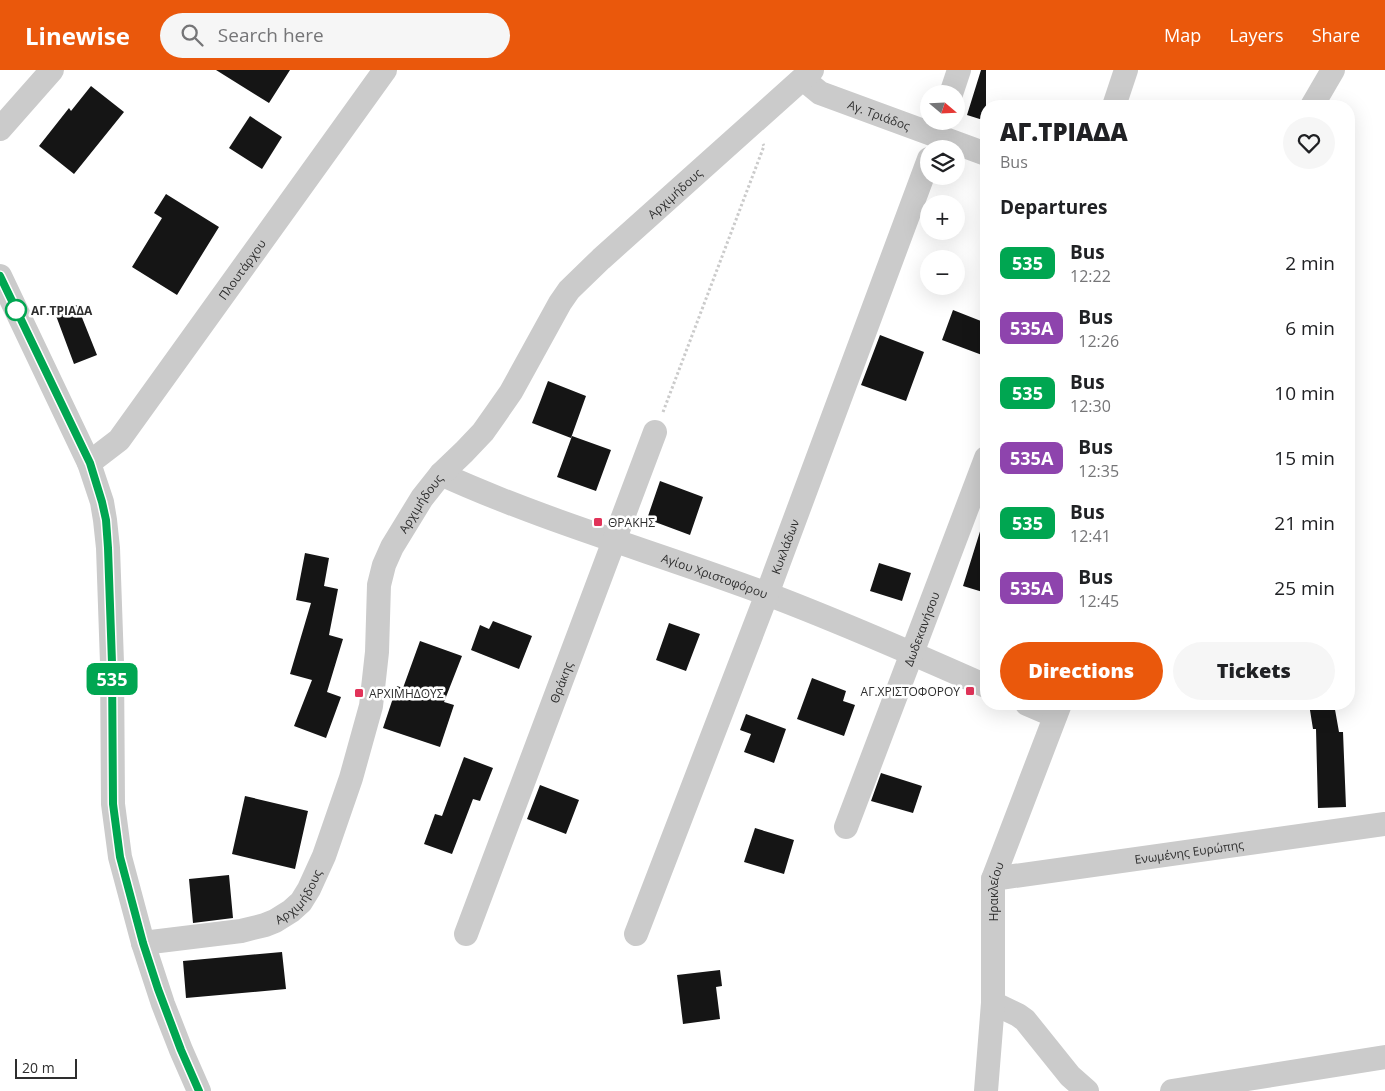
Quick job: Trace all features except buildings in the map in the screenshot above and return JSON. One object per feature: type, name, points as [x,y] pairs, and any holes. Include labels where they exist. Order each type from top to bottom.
[{"type":"street","points":[[0,128],[52,70]]},
{"type":"street","name":"Πλουτάρχου","points":[[90,463],[119,440],[385,70]]},
{"type":"street","points":[[954,85],[959,70]]},
{"type":"street","points":[[1116,100],[1126,70]]},
{"type":"street","points":[[1316,100],[1334,70]]},
{"type":"street","name":"Αρχιμήδους","points":[[143,943],[241,932],[275,921],[291,912],[301,902],[310,889],[324,856],[351,778],[371,706],[377,652],[379,584],[384,565],[392,547],[422,498],[441,474],[476,438],[495,415],[560,303],[570,290],[600,259],[808,75]]},
{"type":"street","name":"Αγ. Τριάδος","points":[[808,75],[820,93],[980,152]]},
{"type":"street","name":"Κυκλάδων","points":[[636,934],[920,183]]},
{"type":"street","points":[[0,276],[90,463],[102,502],[106,520],[108,548],[112,663],[113,804],[116,834],[125,878],[143,943],[170,1023],[199,1091]]},
{"type":"street","name":"Θράκης","points":[[466,934],[655,432]]},
{"type":"street","name":"Αγίου Χριστοφόρου","points":[[441,474],[496,497],[614,541],[766,594],[980,683]]},
{"type":"street","name":"Δωδεκανήσου","points":[[846,827],[980,474]]},
{"type":"street","name":"Ηρακλείου","points":[[986,1091],[993,1003],[993,879],[1057,710]]},
{"type":"street","name":"Ενωμένης Ευρώπης","points":[[993,879],[1385,824]]},
{"type":"street","points":[[993,1003],[1025,1020],[1070,1076],[1087,1091]]},
{"type":"street","points":[[1172,1091],[1385,1057]]},
{"type":"path","points":[[655,432],[764,146],[753,124]]},
{"type":"bus line","name":"535","points":[[0,276],[90,463],[102,502],[106,520],[108,548],[112,663],[113,804],[116,834],[125,878],[143,943],[163,1004],[199,1091]]},
{"type":"place","name":"ΑΓ.ΤΡΙΑΔΑ","points":[[16,310]]},
{"type":"place","name":"ΘΡΑΚΗΣ","points":[[598,522]]},
{"type":"place","name":"ΑΓ.ΧΡΙΣΤΟΦΟΡΟΥ","points":[[970,691]]},
{"type":"place","name":"ΑΡΧΙΜΗΔΟΥΣ","points":[[359,693]]}]
